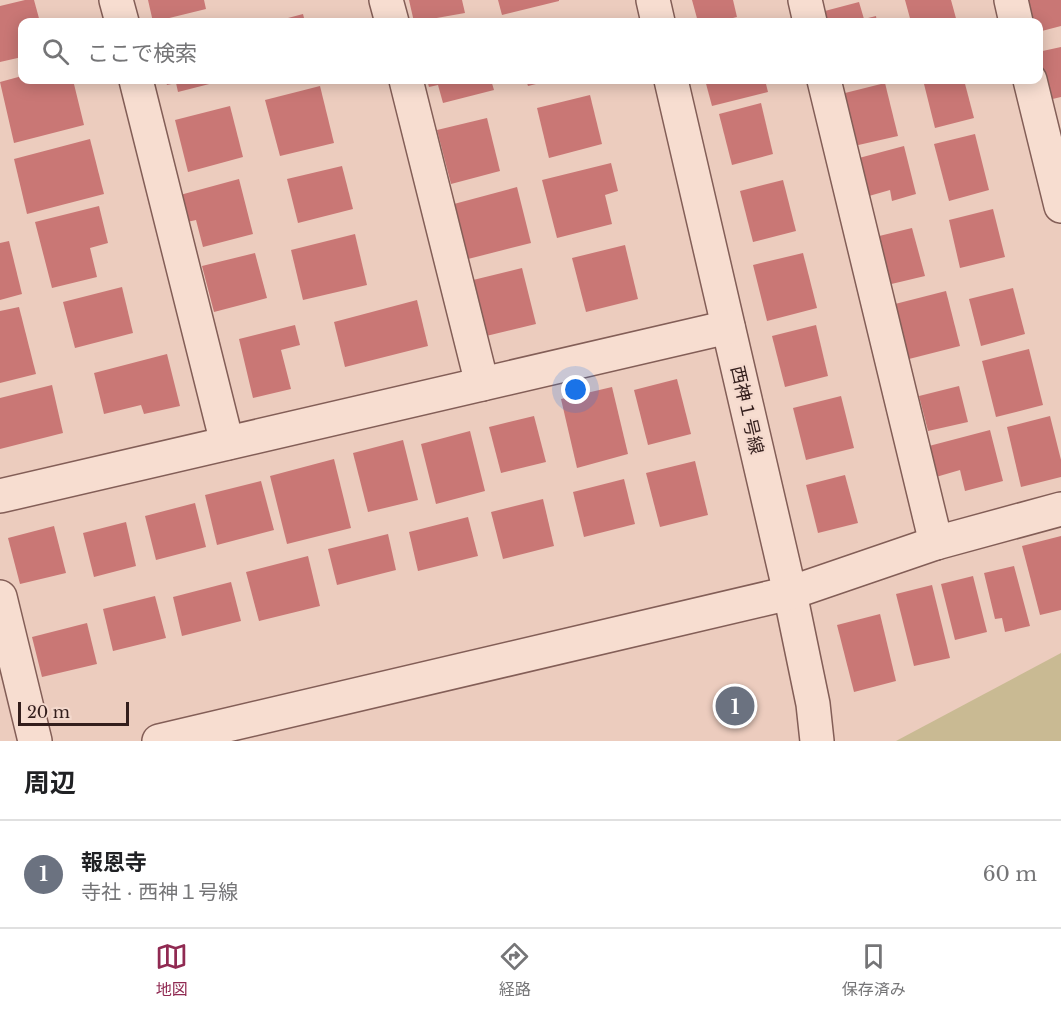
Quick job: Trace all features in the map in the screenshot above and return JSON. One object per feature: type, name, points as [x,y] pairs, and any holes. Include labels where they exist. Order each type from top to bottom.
[{"type":"street","points":[[116,0],[121,18]]},
{"type":"street","points":[[386,0],[391,18]]},
{"type":"street","points":[[653,0],[657,18]]},
{"type":"street","points":[[805,0],[809,18]]},
{"type":"street","points":[[1011,0],[1015,18]]},
{"type":"street","points":[[137,84],[227,443]]},
{"type":"street","points":[[407,84],[482,384]]},
{"type":"street","name":"西神１号線","points":[[672,84],[790,593],[813,704],[817,741]]},
{"type":"street","points":[[825,84],[936,543]]},
{"type":"street","points":[[1031,84],[1061,206]]},
{"type":"street","points":[[0,496],[728,327]]},
{"type":"street","points":[[159,741],[790,593],[936,543],[1061,509]]},
{"type":"street","points":[[0,597],[34,741]]},
{"type":"shaded area","points":[[1061,653],[1061,741],[896,741]]},
{"type":"building","points":[[34,0],[39,18],[18,18],[18,58],[0,62],[0,6]]},
{"type":"building","points":[[148,0],[204,0],[206,9],[169,18],[152,18]]},
{"type":"building","points":[[409,0],[462,0],[465,13],[437,18],[413,18]]},
{"type":"building","points":[[498,0],[559,0],[559,1],[502,15]]},
{"type":"building","points":[[692,0],[733,0],[737,17],[697,18]]},
{"type":"building","points":[[905,0],[951,0],[956,18],[910,18]]},
{"type":"building","points":[[1026,0],[1061,0],[1061,26],[1043,31],[1043,18],[1030,18]]},
{"type":"building","points":[[859,2],[864,18],[823,18],[821,12]]},
{"type":"building","points":[[303,14],[304,18],[288,18]]},
{"type":"building","points":[[1061,47],[1061,97],[1044,101],[1039,84],[1043,84],[1043,51]]},
{"type":"building","points":[[18,77],[18,84],[74,84],[84,125],[14,143],[0,82]]},
{"type":"building","points":[[176,84],[209,84],[178,92]]},
{"type":"building","points":[[428,84],[492,84],[494,90],[443,103],[438,85],[429,87]]},
{"type":"building","points":[[706,84],[766,84],[768,92],[712,106]]},
{"type":"building","points":[[885,84],[898,136],[854,146],[841,94]]},
{"type":"building","points":[[924,84],[965,84],[974,118],[935,128]]},
{"type":"building","points":[[320,86],[334,143],[280,156],[265,100]]},
{"type":"building","points":[[590,95],[602,144],[549,158],[537,108]]},
{"type":"building","points":[[761,103],[773,154],[732,165],[719,114]]},
{"type":"building","points":[[230,106],[243,157],[188,172],[175,120]]},
{"type":"building","points":[[487,118],[500,171],[451,184],[437,130]]},
{"type":"building","points":[[975,134],[989,190],[949,201],[934,144]]},
{"type":"building","points":[[90,139],[104,194],[27,214],[14,159]]},
{"type":"building","points":[[904,146],[916,194],[892,201],[890,190],[869,196],[859,158]]},
{"type":"building","points":[[611,163],[618,191],[605,195],[612,224],[557,238],[542,180]]},
{"type":"building","points":[[342,166],[353,209],[298,223],[287,179]]},
{"type":"building","points":[[239,179],[253,234],[203,247],[196,220],[187,222],[180,195]]},
{"type":"building","points":[[783,180],[796,231],[753,242],[740,191]]},
{"type":"building","points":[[517,187],[531,243],[468,259],[454,204]]},
{"type":"building","points":[[99,206],[108,243],[90,248],[97,277],[52,288],[35,222]]},
{"type":"building","points":[[993,209],[1005,257],[960,268],[949,220]]},
{"type":"building","points":[[912,228],[925,276],[883,286],[871,238]]},
{"type":"building","points":[[355,234],[367,285],[303,300],[291,250]]},
{"type":"building","points":[[9,241],[22,294],[0,300],[0,243]]},
{"type":"building","points":[[625,245],[638,299],[586,312],[572,258]]},
{"type":"building","points":[[255,253],[267,298],[214,312],[202,266]]},
{"type":"building","points":[[803,253],[817,308],[767,321],[753,265]]},
{"type":"building","points":[[522,268],[536,324],[482,337],[469,281]]},
{"type":"building","points":[[122,287],[133,333],[75,348],[63,302]]},
{"type":"building","points":[[1013,288],[1025,334],[981,346],[969,299]]},
{"type":"building","points":[[946,291],[960,346],[909,359],[895,304]]},
{"type":"building","points":[[417,300],[428,346],[345,367],[334,322]]},
{"type":"building","points":[[19,307],[36,374],[0,383],[0,311]]},
{"type":"building","points":[[295,325],[300,345],[281,350],[291,389],[253,398],[239,339]]},
{"type":"building","points":[[816,325],[828,376],[785,387],[772,336]]},
{"type":"building","points":[[1029,349],[1043,405],[996,417],[982,361]]},
{"type":"building","points":[[167,354],[180,406],[144,414],[141,405],[104,414],[94,373]]},
{"type":"building","points":[[677,379],[691,434],[648,445],[634,390]]},
{"type":"building","points":[[52,385],[63,433],[0,449],[0,398]]},
{"type":"building","points":[[959,386],[968,422],[928,431],[919,396]]},
{"type":"building","points":[[612,387],[628,454],[577,468],[561,399]]},
{"type":"building","points":[[841,396],[854,448],[806,460],[793,408]]},
{"type":"building","points":[[534,416],[546,462],[501,473],[489,427]]},
{"type":"building","points":[[1050,416],[1061,460],[1061,477],[1021,487],[1007,427]]},
{"type":"building","points":[[990,430],[1003,481],[965,491],[960,470],[936,477],[929,446]]},
{"type":"building","points":[[470,431],[485,491],[436,504],[421,444]]},
{"type":"building","points":[[403,440],[418,500],[368,512],[353,453]]},
{"type":"building","points":[[334,459],[351,528],[287,544],[270,476]]},
{"type":"building","points":[[695,461],[708,515],[660,527],[646,473]]},
{"type":"building","points":[[845,475],[858,523],[818,533],[806,485]]},
{"type":"building","points":[[624,479],[635,524],[584,537],[573,492]]},
{"type":"building","points":[[261,481],[274,530],[217,545],[205,495]]},
{"type":"building","points":[[543,499],[554,546],[503,559],[491,512]]},
{"type":"building","points":[[195,503],[206,547],[156,560],[145,516]]},
{"type":"building","points":[[468,517],[478,556],[418,571],[409,532]]},
{"type":"building","points":[[126,522],[136,566],[94,577],[83,533]]},
{"type":"building","points":[[54,526],[66,573],[20,584],[8,538]]},
{"type":"building","points":[[388,534],[396,570],[337,585],[328,549]]},
{"type":"building","points":[[1061,536],[1061,610],[1040,615],[1022,546]]},
{"type":"building","points":[[308,556],[320,606],[259,621],[246,572]]},
{"type":"building","points":[[1014,566],[1030,626],[1005,632],[1002,618],[995,619],[984,573]]},
{"type":"building","points":[[973,576],[987,632],[955,640],[941,584]]},
{"type":"building","points":[[231,582],[241,621],[182,636],[173,597]]},
{"type":"building","points":[[932,585],[950,658],[914,666],[896,594]]},
{"type":"building","points":[[155,596],[166,638],[113,651],[103,609]]},
{"type":"building","points":[[880,614],[896,681],[854,692],[837,625]]},
{"type":"building","points":[[87,623],[97,664],[42,677],[32,637]]},
{"type":"place","name":"報恩寺","points":[[735,706]]}]
